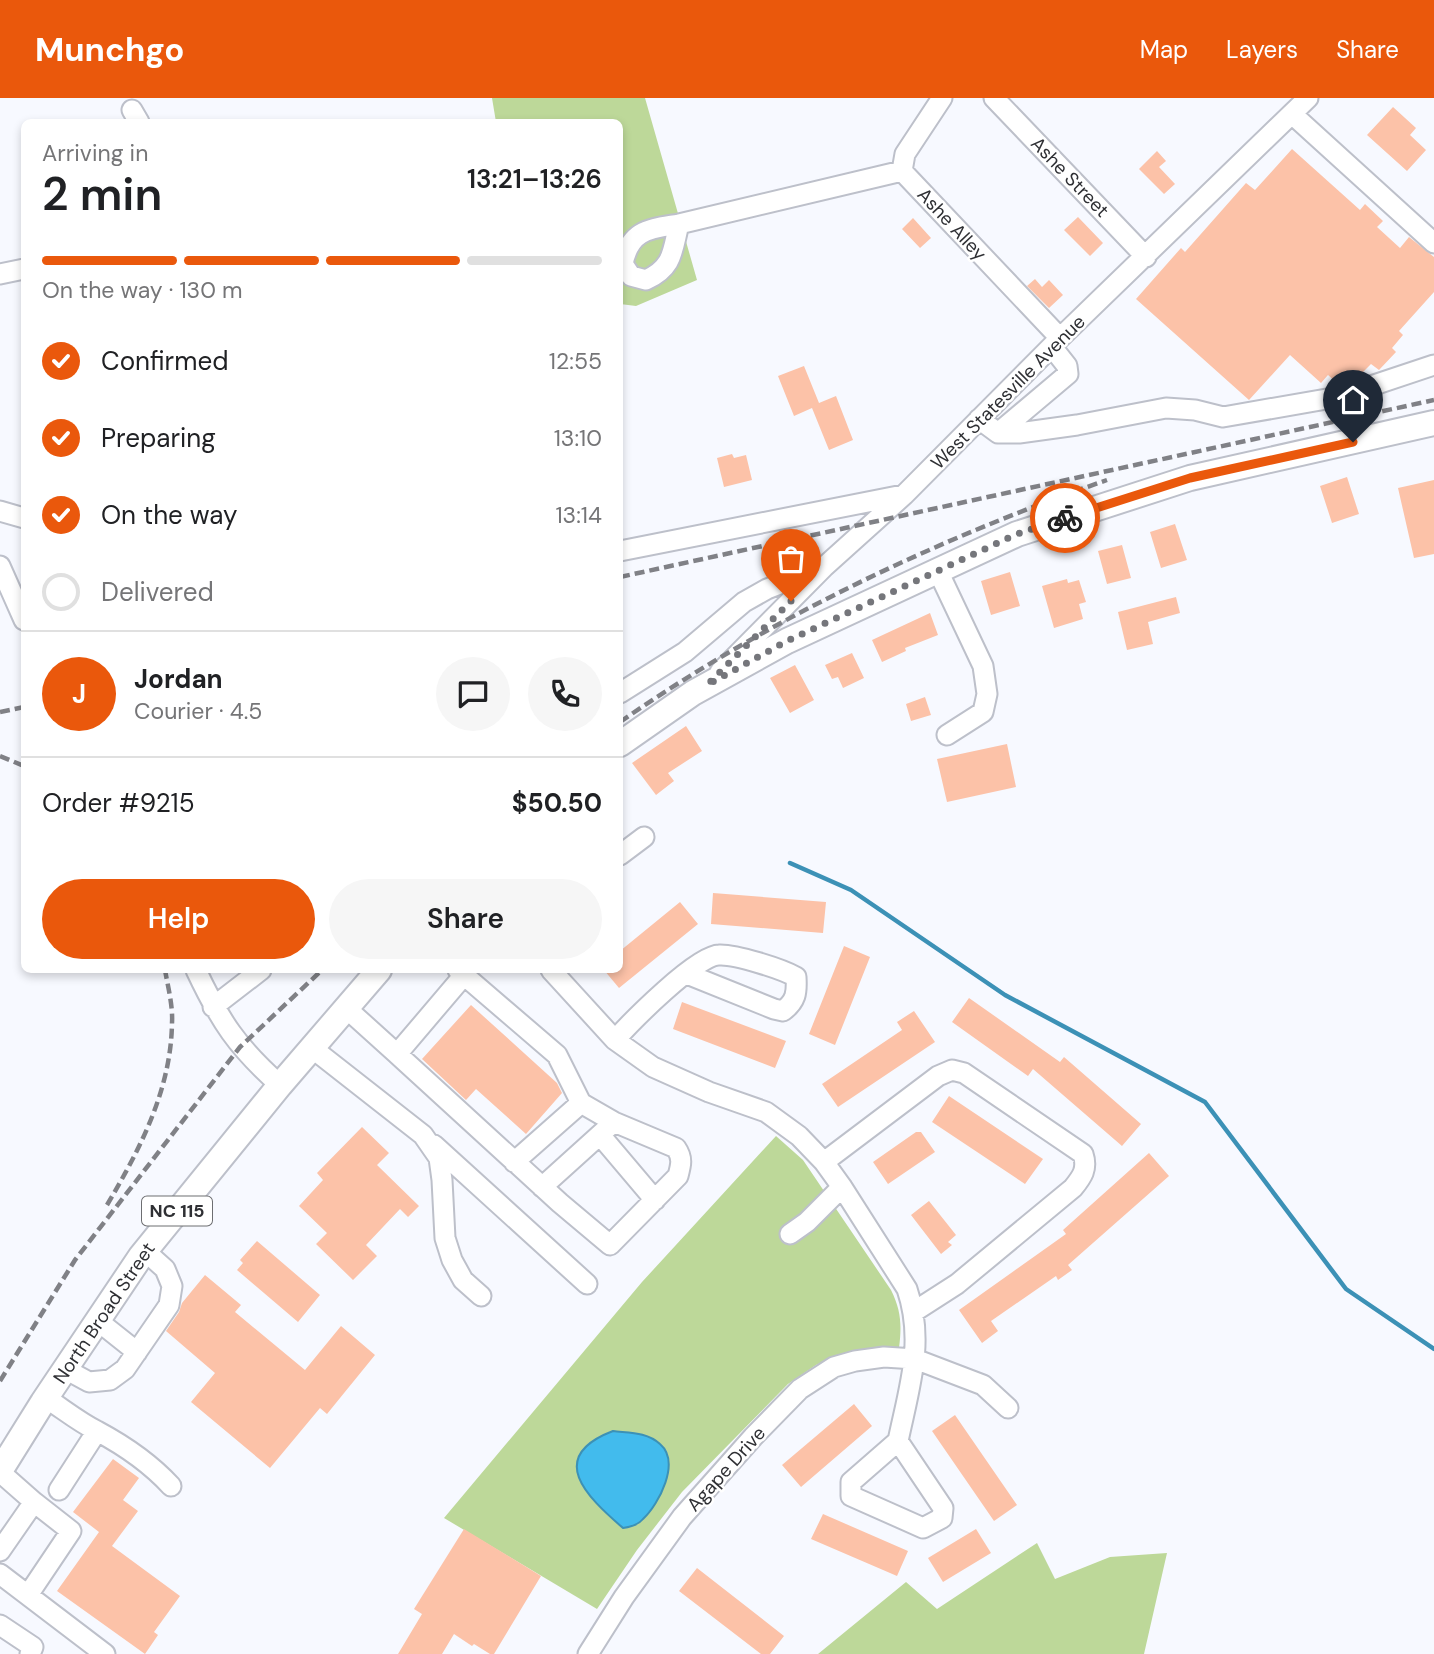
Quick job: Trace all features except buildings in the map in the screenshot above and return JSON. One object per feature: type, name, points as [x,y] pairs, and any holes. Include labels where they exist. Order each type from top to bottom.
[{"type":"main road","points":[[623,742],[707,685],[787,641],[1017,534],[1190,478],[1434,423]]},
{"type":"main road","name":"North Broad Street","points":[[0,1471],[145,1251],[376,973]]},
{"type":"street","name":"Ashe Alley","points":[[942,98],[905,154],[902,171],[1056,343],[1069,374],[999,433]]},
{"type":"street","name":"Ashe Street","points":[[994,98],[1146,257]]},
{"type":"street","name":"West Statesville Avenue","points":[[707,685],[824,567],[904,495],[1308,98]]},
{"type":"street","points":[[1292,114],[1434,243]]},
{"type":"street","points":[[679,224],[902,171]]},
{"type":"street","points":[[0,274],[21,270]]},
{"type":"street","points":[[979,419],[999,433],[1019,433],[1166,408],[1195,410],[1223,417],[1338,397],[1434,365]]},
{"type":"street","points":[[623,550],[904,495]]},
{"type":"street","points":[[0,511],[21,517]]},
{"type":"street","points":[[0,566],[21,613]]},
{"type":"street","points":[[623,692],[685,652],[744,602],[767,589],[824,567]]},
{"type":"street","points":[[938,571],[983,666],[987,694],[983,712],[947,736]]},
{"type":"street","points":[[623,853],[644,837]]},
{"type":"street","points":[[615,1040],[638,1014],[687,974],[709,958],[719,955],[781,969],[796,977],[797,994],[791,1005],[783,1011],[687,974]]},
{"type":"street","points":[[197,973],[214,1007],[240,1047],[281,1085]]},
{"type":"street","points":[[214,1007],[257,973]]},
{"type":"street","points":[[397,1054],[461,973]]},
{"type":"street","points":[[463,973],[557,1055],[581,1102],[607,1128],[655,1200]]},
{"type":"street","points":[[554,973],[615,1040],[653,1067],[709,1092],[766,1112],[799,1136],[824,1162],[907,1289],[915,1311],[917,1344],[898,1441],[851,1482],[851,1496],[923,1528],[942,1518],[943,1508],[898,1441]]},
{"type":"street","points":[[346,1008],[514,1162],[610,1245],[678,1176],[681,1162],[676,1148],[607,1128]]},
{"type":"street","points":[[312,1048],[423,1135],[587,1284]]},
{"type":"street","points":[[824,1162],[938,1076],[952,1070],[964,1073],[1083,1154],[1086,1163],[1083,1175],[1073,1188],[957,1284],[915,1311]]},
{"type":"street","points":[[514,1162],[581,1102]]},
{"type":"street","points":[[542,1187],[607,1128]]},
{"type":"street","points":[[423,1135],[439,1157],[445,1238],[452,1260],[463,1280],[481,1296]]},
{"type":"street","points":[[790,1234],[807,1222],[842,1187]]},
{"type":"street","points":[[65,1369],[89,1382],[110,1380],[125,1368],[169,1305],[172,1286],[165,1269],[145,1251]]},
{"type":"street","points":[[98,1321],[136,1352]]},
{"type":"street","name":"Agape Drive","points":[[588,1654],[624,1597],[682,1517],[800,1389],[834,1367],[884,1357],[915,1359],[983,1385],[1008,1408]]},
{"type":"street","points":[[46,1398],[127,1447],[157,1470],[172,1486]]},
{"type":"street","points":[[59,1490],[97,1431]]},
{"type":"street","points":[[0,1471],[71,1531],[28,1595]]},
{"type":"street","points":[[0,1551],[34,1502]]},
{"type":"street","points":[[0,1574],[105,1654]]},
{"type":"street","points":[[0,1625],[33,1647],[30,1654]]},
{"type":"green space","points":[[492,98],[645,98],[697,280],[636,306],[623,304],[623,119],[496,119]]},
{"type":"green space","points":[[776,1136],[803,1160],[891,1290],[900,1318],[899,1348],[872,1348],[841,1354],[816,1365],[788,1384],[682,1492],[637,1550],[597,1609],[444,1518],[642,1282]]},
{"type":"green space","points":[[1037,1543],[1055,1579],[1110,1557],[1167,1553],[1144,1654],[818,1654],[906,1582],[937,1609]]},
{"type":"water","points":[[613,1431],[650,1437],[666,1452],[668,1461],[665,1483],[649,1512],[641,1521],[623,1528],[586,1491],[579,1478],[577,1465],[581,1453],[592,1441]]},
{"type":"waterway","points":[[790,863],[851,890],[1005,995],[1205,1102],[1346,1289],[1434,1349]]},
{"type":"railway","points":[[623,576],[1434,400]]},
{"type":"railway","points":[[623,720],[735,649],[855,584],[980,528],[1107,480]]},
{"type":"railway","points":[[0,712],[21,708]]},
{"type":"railway","points":[[0,756],[21,765]]},
{"type":"railway","points":[[107,1205],[152,1118],[166,1072],[172,1017],[166,973]]},
{"type":"railway","points":[[0,1381],[75,1260],[240,1047],[319,973]]},
{"type":"way so far","points":[[791,601],[707,685],[787,641],[1017,534],[1065,518]]},
{"type":"route","points":[[1065,518],[1190,478],[1353,442]]}]
